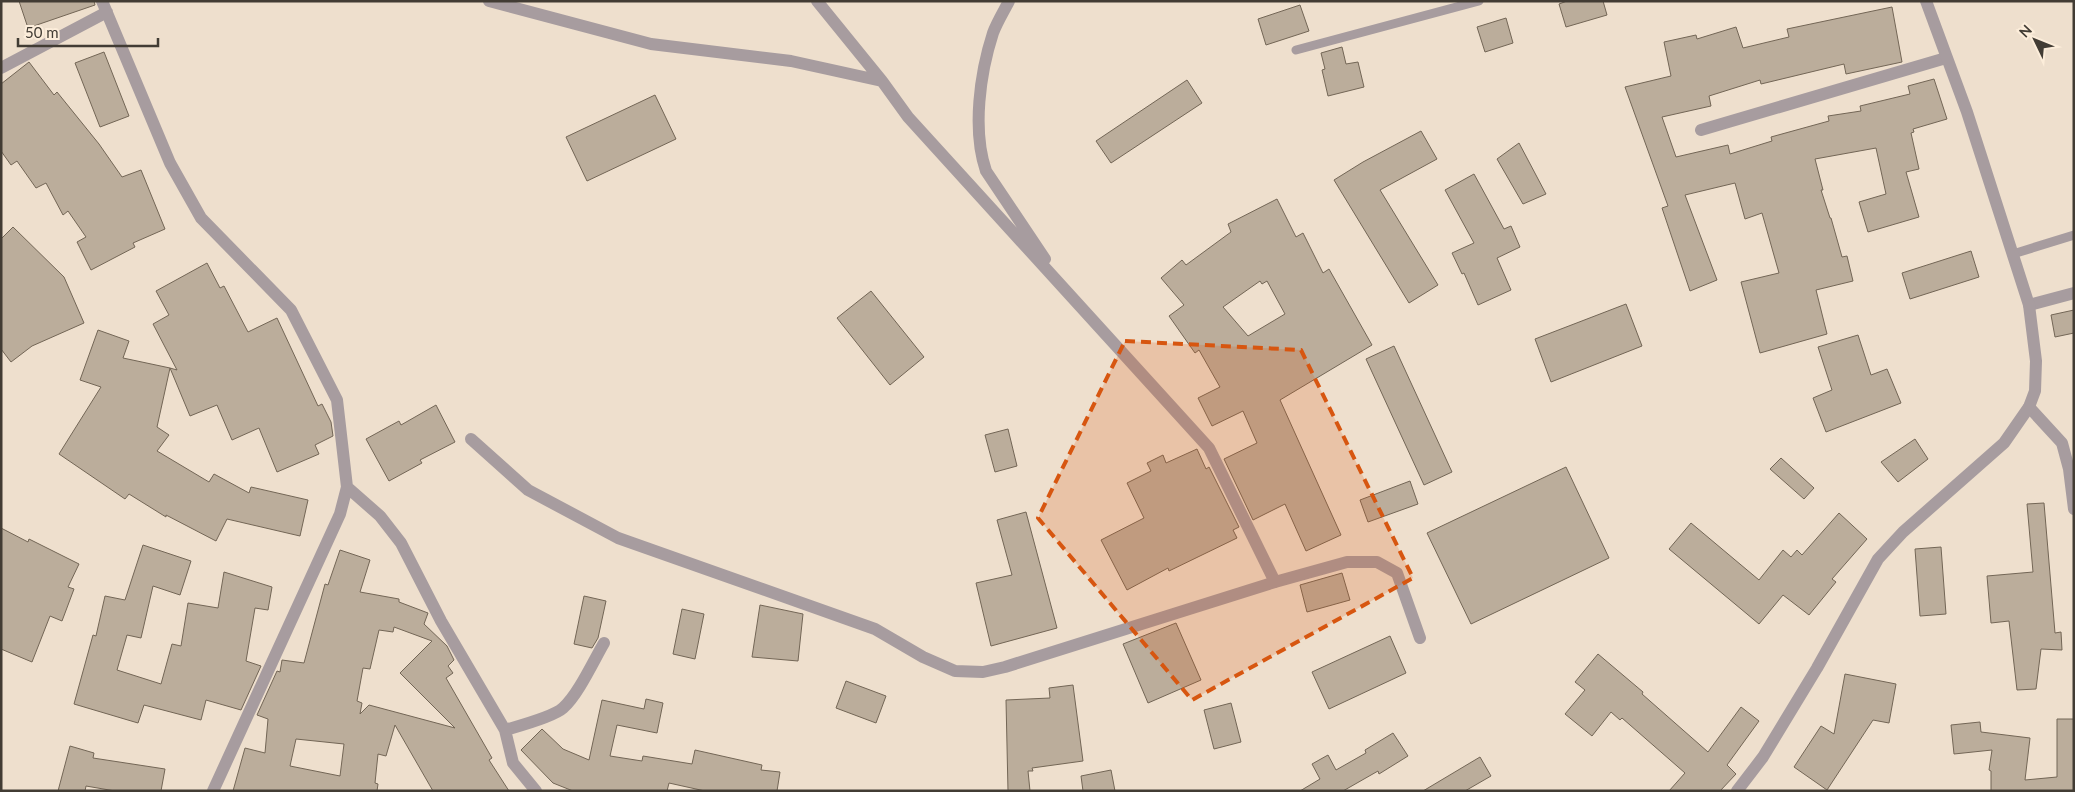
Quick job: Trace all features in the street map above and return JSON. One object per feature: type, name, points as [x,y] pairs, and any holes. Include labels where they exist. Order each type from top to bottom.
[{"type":"street","points":[[489,1],[651,44],[791,61],[882,80]]},
{"type":"street","points":[[817,1],[882,80],[908,117],[1209,448],[1275,582]]},
{"type":"street","points":[[1009,1],[994,31],[981,81],[980,155],[986,171],[1066,290]]},
{"type":"street","points":[[1737,791],[1768,749],[1817,668],[1878,560],[1904,532],[2004,443],[2029,407],[2035,391],[2036,361],[2029,305],[1967,112],[1926,1]]},
{"type":"street","points":[[1,68],[104,6],[170,163],[201,218],[291,310],[336,400],[347,487],[340,514],[213,791]]},
{"type":"street","points":[[1700,130],[1946,58]]},
{"type":"street","points":[[2029,305],[2074,293]]},
{"type":"street","points":[[2029,407],[2062,443],[2069,469],[2074,509]]},
{"type":"street","points":[[471,439],[528,490],[618,538],[875,629],[923,657],[955,671],[982,672],[1005,667],[1275,582],[1347,562],[1377,562],[1397,573],[1420,638]]},
{"type":"street","points":[[347,487],[380,516],[401,543],[441,620],[505,730],[513,763],[536,791]]},
{"type":"street","points":[[505,730],[525,725],[563,709],[582,682],[604,643]]},
{"type":"lane","points":[[1296,50],[1478,1]]},
{"type":"lane","points":[[2013,254],[2074,235]]},
{"type":"highlighted area","points":[[1125,341],[1301,350],[1413,578],[1192,700],[1038,518]]},
{"type":"building","points":[[19,1],[94,1],[95,5],[28,28]]},
{"type":"building","points":[[1567,1],[1603,1],[1607,15],[1566,27],[1559,4]]},
{"type":"building","points":[[1300,5],[1309,31],[1266,45],[1258,19]]},
{"type":"building","points":[[1892,7],[1902,62],[1846,74],[1844,64],[1761,84],[1760,80],[1709,96],[1711,106],[1662,117],[1676,157],[1728,145],[1730,154],[1772,141],[1771,137],[1829,121],[1828,116],[1861,111],[1860,106],[1910,94],[1908,86],[1934,79],[1947,119],[1913,129],[1914,132],[1911,133],[1919,169],[1906,172],[1919,217],[1868,232],[1859,202],[1886,194],[1876,148],[1815,159],[1823,190],[1821,190],[1842,257],[1847,256],[1853,281],[1816,290],[1827,334],[1760,353],[1741,282],[1779,273],[1762,213],[1745,219],[1735,183],[1685,195],[1717,280],[1690,291],[1662,208],[1668,206],[1625,87],[1671,76],[1664,42],[1696,35],[1697,39],[1736,27],[1743,48],[1789,37],[1787,29]]},
{"type":"building","points":[[1506,18],[1513,43],[1485,52],[1477,27]]},
{"type":"building","points":[[1342,47],[1346,64],[1358,62],[1364,87],[1328,96],[1322,70],[1325,69],[1321,53]]},
{"type":"building","points":[[104,52],[129,116],[100,127],[75,63]]},
{"type":"building","points":[[29,62],[54,95],[57,92],[99,144],[122,177],[141,170],[165,229],[133,243],[135,247],[91,270],[77,242],[86,237],[68,211],[63,215],[46,183],[36,188],[17,161],[11,165],[1,151],[1,84]]},
{"type":"building","points":[[1187,80],[1202,103],[1111,163],[1096,141]]},
{"type":"building","points":[[655,95],[676,139],[587,181],[566,137]]},
{"type":"building","points":[[1421,131],[1437,159],[1380,190],[1438,285],[1409,303],[1334,180]]},
{"type":"building","points":[[1519,143],[1546,194],[1523,204],[1497,159]]},
{"type":"building","points":[[1474,174],[1504,229],[1511,226],[1520,247],[1497,258],[1511,290],[1478,305],[1464,273],[1462,274],[1452,253],[1474,243],[1445,190]]},
{"type":"building","points":[[1277,199],[1296,237],[1303,233],[1323,273],[1329,269],[1372,345],[1280,400],[1341,535],[1306,551],[1285,504],[1253,520],[1224,459],[1257,443],[1243,411],[1212,426],[1198,398],[1220,387],[1199,350],[1195,353],[1169,316],[1184,305],[1161,278],[1182,260],[1186,265],[1231,232],[1228,224]],"holes":[[[1260,281],[1262,284],[1267,281],[1285,314],[1248,336],[1223,307]]]},
{"type":"building","points":[[13,227],[64,277],[84,323],[32,346],[11,362],[1,349],[1,239]]},
{"type":"building","points":[[1971,251],[1979,277],[1910,299],[1902,273]]},
{"type":"building","points":[[207,263],[220,288],[224,286],[248,332],[277,318],[318,406],[322,404],[331,422],[333,436],[315,445],[319,454],[277,472],[259,428],[232,440],[217,405],[190,416],[170,368],[177,370],[153,324],[169,315],[156,291]]},
{"type":"building","points":[[871,291],[924,357],[890,385],[837,318]]},
{"type":"building","points":[[1626,304],[1642,346],[1551,382],[1535,339]]},
{"type":"building","points":[[2074,310],[2074,333],[2055,337],[2051,315]]},
{"type":"building","points":[[98,330],[129,341],[123,358],[170,368],[157,427],[169,435],[157,451],[209,482],[214,474],[249,493],[251,487],[308,500],[300,536],[227,519],[216,541],[166,515],[166,517],[129,494],[125,499],[59,454],[101,387],[80,380]]},
{"type":"building","points":[[1858,335],[1871,375],[1887,369],[1901,403],[1826,432],[1813,398],[1832,390],[1818,347]]},
{"type":"building","points":[[1394,346],[1452,472],[1424,485],[1366,359]]},
{"type":"building","points":[[436,405],[455,442],[420,460],[422,463],[389,481],[366,439],[399,421],[401,425]]},
{"type":"building","points":[[1008,429],[1017,466],[995,472],[985,435]]},
{"type":"building","points":[[1915,439],[1928,459],[1898,482],[1881,462]]},
{"type":"building","points":[[1197,449],[1206,469],[1209,467],[1239,527],[1233,530],[1237,538],[1169,571],[1168,568],[1127,590],[1101,540],[1144,518],[1127,483],[1151,471],[1147,463],[1163,455],[1166,463]]},
{"type":"building","points":[[1781,458],[1814,488],[1804,499],[1770,469]]},
{"type":"building","points":[[1566,467],[1609,558],[1471,624],[1427,533]]},
{"type":"building","points":[[1410,481],[1418,504],[1368,522],[1360,500]]},
{"type":"building","points":[[2044,503],[2055,633],[2061,632],[2062,650],[2041,649],[2036,689],[2017,690],[2009,621],[1991,623],[1987,576],[2033,572],[2027,504]]},
{"type":"building","points":[[1026,512],[1057,628],[991,646],[976,583],[1012,575],[997,520]]},
{"type":"building","points":[[1839,513],[1867,539],[1832,579],[1836,582],[1809,615],[1783,595],[1759,624],[1669,549],[1691,523],[1759,580],[1783,550],[1791,557],[1797,550],[1802,555]]},
{"type":"building","points":[[1,528],[28,542],[29,539],[79,564],[68,587],[74,589],[62,621],[50,616],[32,662],[1,649]]},
{"type":"building","points":[[143,545],[191,561],[180,595],[153,586],[141,638],[127,635],[117,670],[161,684],[172,644],[181,646],[188,603],[218,608],[224,572],[272,587],[268,610],[255,608],[246,661],[261,666],[241,710],[206,700],[201,720],[144,705],[138,723],[74,704],[93,635],[96,636],[105,596],[125,600]]},
{"type":"building","points":[[1941,547],[1946,614],[1920,616],[1915,549]]},
{"type":"building","points":[[340,550],[370,560],[360,592],[399,599],[399,602],[428,613],[424,624],[447,646],[454,660],[448,666],[453,673],[446,678],[492,758],[489,760],[509,791],[433,791],[395,725],[386,756],[378,754],[375,783],[378,784],[377,791],[233,791],[245,748],[265,753],[268,719],[257,715],[277,671],[280,672],[282,660],[304,663],[325,584],[328,585]],"holes":[[[394,627],[432,641],[400,673],[455,728],[369,705],[360,714],[362,703],[357,701],[363,668],[370,669],[379,630],[393,632]],[[296,739],[344,744],[340,776],[290,766]]]},
{"type":"building","points":[[1342,573],[1350,600],[1307,612],[1300,585]]},
{"type":"building","points":[[584,596],[606,601],[598,638],[592,648],[574,644]]},
{"type":"building","points":[[760,605],[803,614],[798,661],[752,657]]},
{"type":"building","points":[[682,609],[704,614],[695,659],[673,654]]},
{"type":"building","points":[[1176,623],[1201,680],[1148,703],[1123,644]]},
{"type":"building","points":[[1390,636],[1406,673],[1329,709],[1312,672]]},
{"type":"building","points":[[1598,654],[1643,692],[1642,694],[1708,752],[1741,707],[1759,721],[1727,765],[1736,774],[1720,791],[1669,791],[1685,773],[1622,718],[1620,720],[1611,712],[1592,736],[1565,714],[1585,690],[1575,682]]},
{"type":"building","points":[[1845,674],[1896,684],[1889,723],[1873,720],[1827,790],[1794,767],[1821,726],[1834,734]]},
{"type":"building","points":[[846,681],[886,696],[876,723],[836,708]]},
{"type":"building","points":[[1073,685],[1083,761],[1032,768],[1033,771],[1028,771],[1030,791],[1008,791],[1006,700],[1050,698],[1049,688]]},
{"type":"building","points":[[646,699],[663,703],[657,733],[617,725],[610,756],[642,761],[643,756],[692,764],[695,750],[762,765],[761,770],[780,772],[777,791],[705,791],[669,783],[667,791],[573,791],[553,783],[521,750],[542,729],[563,749],[589,760],[602,700],[644,709]]},
{"type":"building","points":[[1231,703],[1241,742],[1214,749],[1204,710]]},
{"type":"building","points":[[2057,719],[2074,719],[2074,791],[1991,791],[1991,771],[1989,770],[1992,750],[1954,754],[1951,725],[1980,722],[1981,732],[2030,738],[2025,780],[2057,777]]},
{"type":"building","points":[[1393,733],[1408,756],[1379,774],[1378,771],[1343,791],[1300,791],[1320,779],[1312,764],[1328,755],[1336,770],[1366,753],[1365,750]]},
{"type":"building","points":[[70,746],[94,753],[93,758],[165,769],[161,791],[115,791],[86,786],[85,791],[58,791]]},
{"type":"building","points":[[1480,757],[1491,776],[1465,791],[1423,791]]},
{"type":"building","points":[[1111,770],[1115,791],[1083,791],[1081,776]]}]
